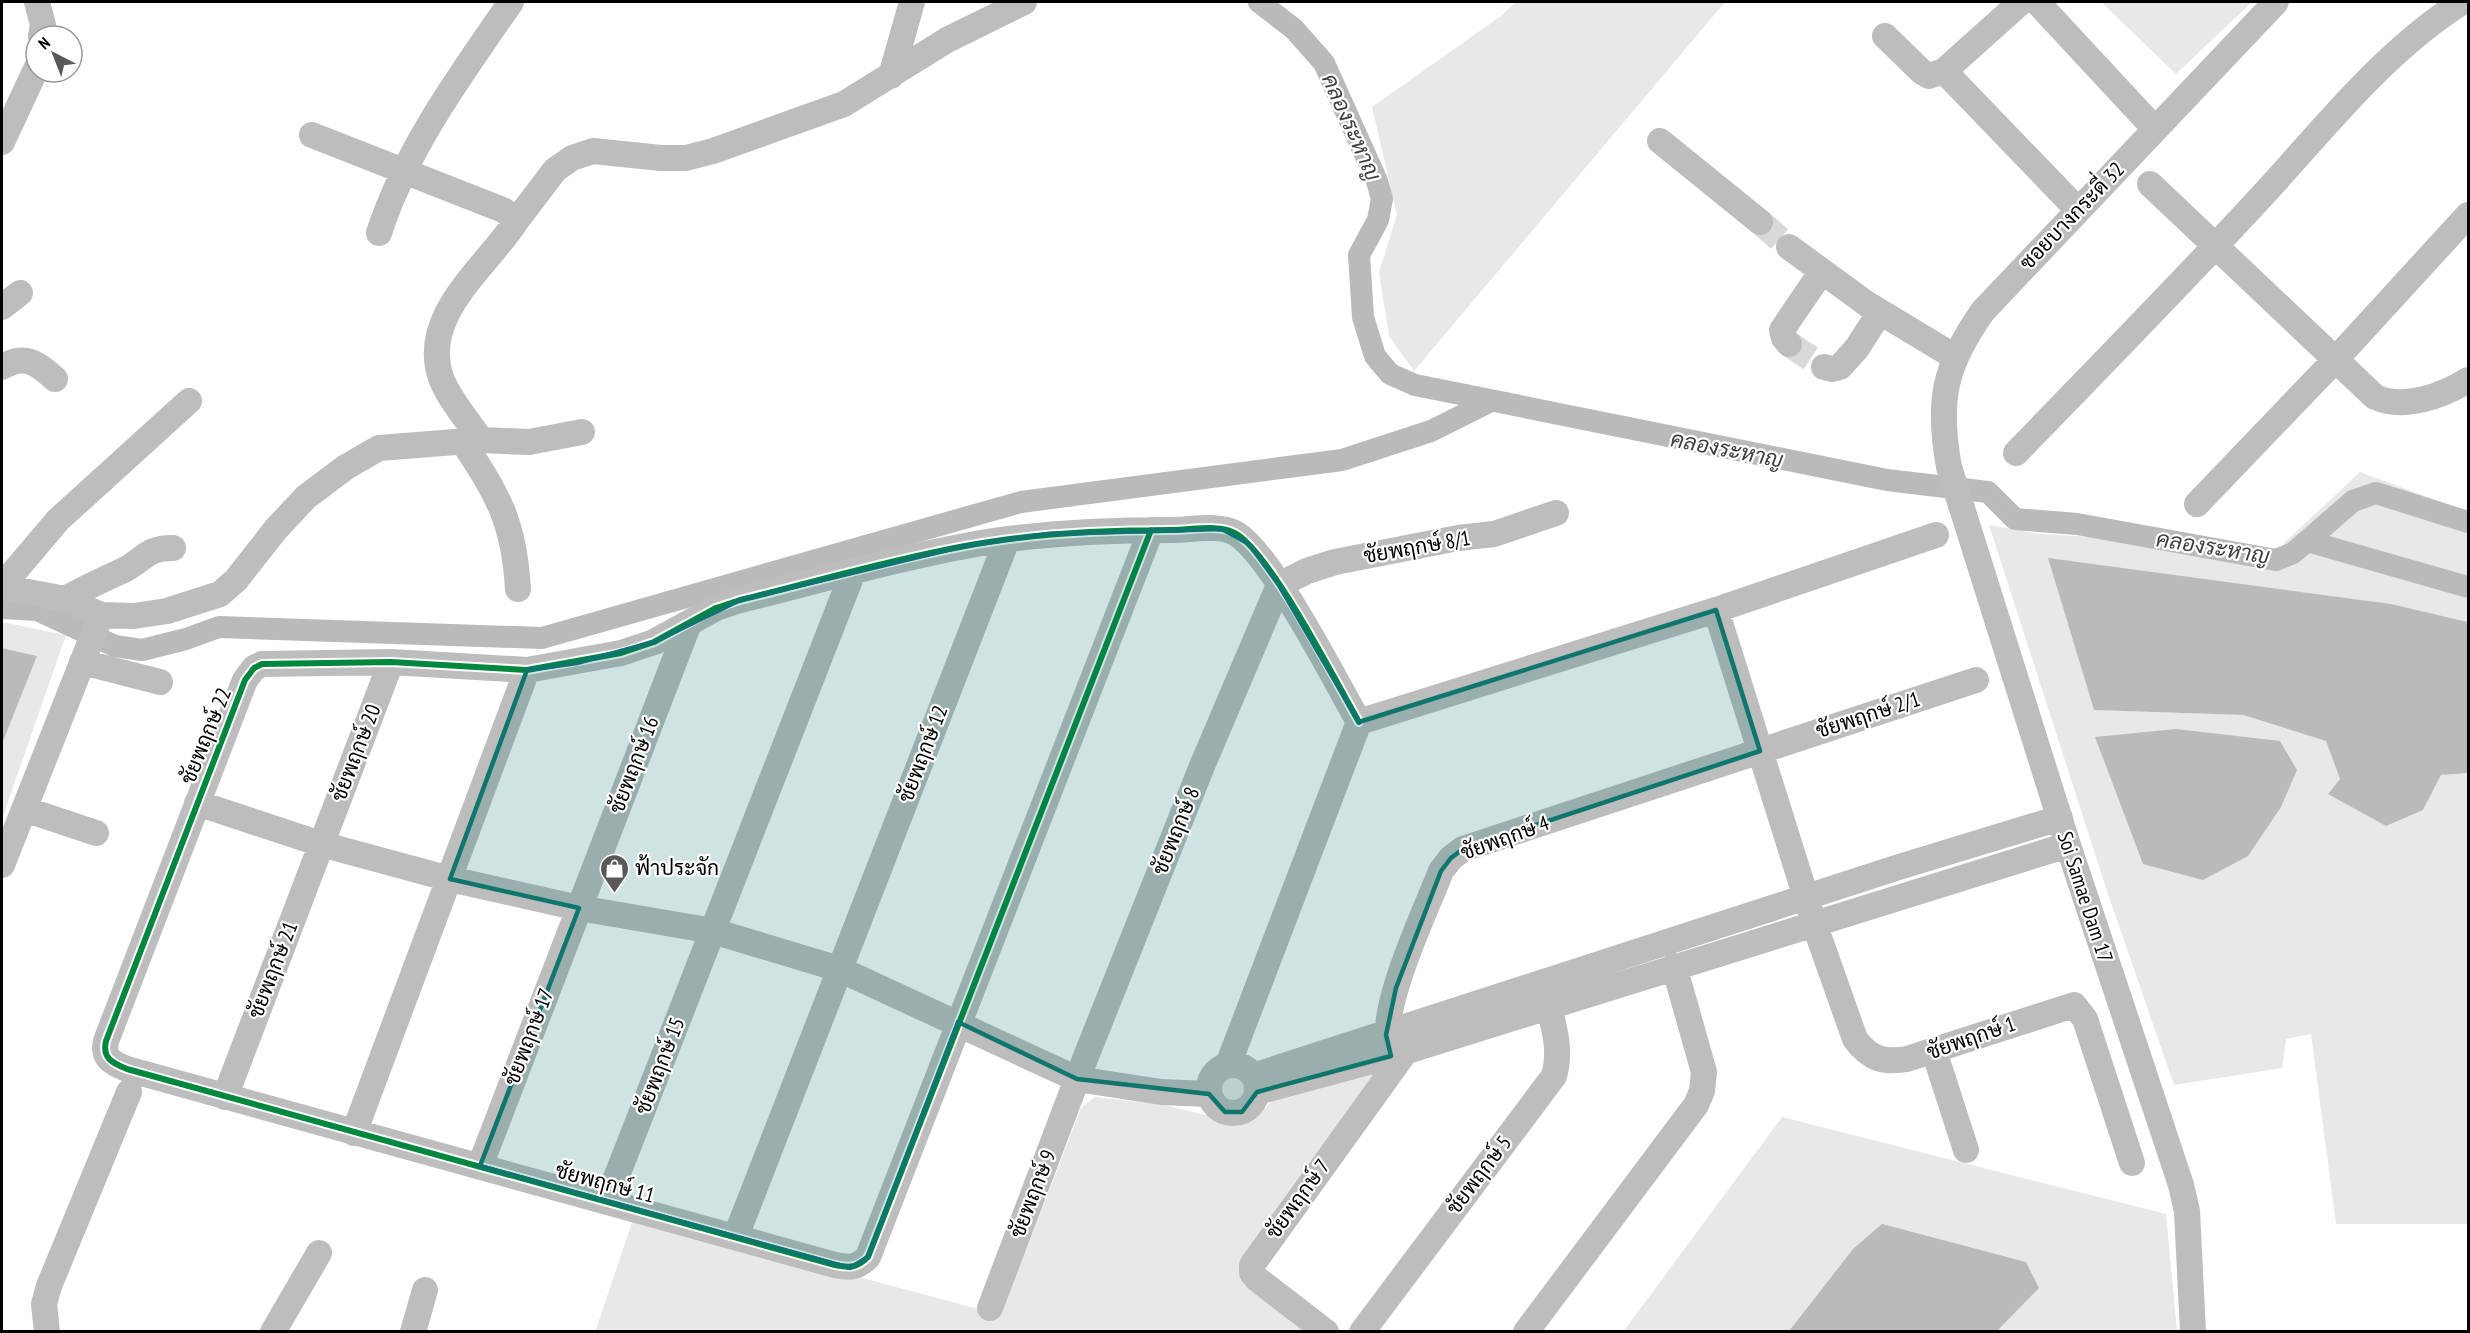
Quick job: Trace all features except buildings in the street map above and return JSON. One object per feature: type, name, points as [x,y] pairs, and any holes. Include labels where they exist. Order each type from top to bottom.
[{"type":"street","points":[[37,2],[43,24]]},
{"type":"street","points":[[379,233],[392,193],[430,120],[511,2]]},
{"type":"street","points":[[891,76],[912,2]]},
{"type":"street","points":[[518,589],[516,549],[504,509],[442,380],[435,356],[438,333],[453,302],[555,170],[572,158],[592,151],[661,158],[686,158],[844,104],[947,40],[1024,2]]},
{"type":"street","points":[[1885,36],[1929,76],[1944,71],[2021,2]]},
{"type":"street","points":[[2037,2],[2155,129]]},
{"type":"street","name":"ซอยบางกระดี่ 32","points":[[1949,467],[1942,430],[1945,392],[1955,357],[1983,311],[2276,2]]},
{"type":"street","points":[[2016,453],[2216,247],[2393,55],[2428,23],[2462,2]]},
{"type":"street","points":[[1944,71],[2078,210]]},
{"type":"street","points":[[2,142],[29,84]]},
{"type":"street","points":[[312,135],[503,210],[518,220]]},
{"type":"street","points":[[1660,141],[1760,222]]},
{"type":"street","points":[[2150,184],[2375,397],[2386,402],[2402,403],[2431,396],[2469,381]]},
{"type":"street","points":[[2197,504],[2336,359],[2469,215]]},
{"type":"street","points":[[1789,247],[1880,312],[1955,357]]},
{"type":"street","points":[[1789,344],[1784,339],[1782,330],[1822,271]]},
{"type":"street","points":[[1824,367],[1832,369],[1840,367],[1880,312]]},
{"type":"street","points":[[2,367],[11,361],[26,358],[36,362],[55,379]]},
{"type":"street","points":[[189,401],[58,520],[2,586],[65,599],[101,615],[134,616],[167,611],[220,594],[236,580],[276,529],[306,497],[346,467],[379,448],[472,441],[529,442],[582,432]]},
{"type":"street","name":"Soi Samae Dam 17","points":[[1949,467],[2068,845],[2181,1185],[2187,1211],[2193,1332]]},
{"type":"street","name":"ชัยพฤกษ์ 8/1","points":[[1279,585],[1307,571],[1335,562],[1458,538],[1494,534],[1556,513]]},
{"type":"street","points":[[391,662],[527,670],[611,656],[654,642],[716,608],[740,600],[964,546],[1048,534],[1222,529],[1235,533],[1249,544],[1279,585],[1359,722]]},
{"type":"street","name":"ชัยพฤกษ์ 11","points":[[106,1041],[104,1050],[112,1063],[354,1133],[850,1268],[861,1264],[868,1257],[957,1022],[1151,530]]},
{"type":"street","points":[[1359,722],[1716,610],[1936,535]]},
{"type":"street","name":"ชัยพฤกษ์ 12","points":[[736,1236],[1006,540]]},
{"type":"street","points":[[65,599],[99,580],[126,569],[148,552],[158,548],[173,548]]},
{"type":"street","name":"ชัยพฤกษ์ 15","points":[[607,1201],[853,572]]},
{"type":"street","name":"ชัยพฤกษ์ 8","points":[[1077,1079],[1202,766],[1279,585]]},
{"type":"street","name":"ชัยพฤกษ์ 1","points":[[1716,610],[1814,923],[1855,1039],[1863,1050],[1876,1059],[1888,1062],[1934,1051],[2074,1005],[2085,1018],[2132,1163]]},
{"type":"street","points":[[2,865],[101,615]]},
{"type":"street","name":"ชัยพฤกษ์ 16","points":[[579,908],[689,623]]},
{"type":"street","points":[[82,662],[160,682]]},
{"type":"street","name":"ชัยพฤกษ์ 22","points":[[106,1041],[245,680],[254,668],[271,662],[391,662]]},
{"type":"street","name":"ชัยพฤกษ์ 20","points":[[321,844],[391,662]]},
{"type":"street","points":[[354,1133],[527,670]]},
{"type":"street","name":"ชัยพฤกษ์ 2/1","points":[[1760,751],[1976,680]]},
{"type":"street","points":[[1228,1065],[1359,722]]},
{"type":"street","name":"ชัยพฤกษ์ 4","points":[[1394,1047],[1396,988],[1441,871],[1451,858],[1463,849],[1760,751]]},
{"type":"street","points":[[197,803],[321,844],[450,879],[579,908],[712,931],[839,969],[1077,1079],[1161,1092],[1209,1094]]},
{"type":"street","points":[[24,809],[96,833]]},
{"type":"street","points":[[1255,1084],[1549,1007],[1674,966],[1807,898],[1899,867],[2060,818]]},
{"type":"street","name":"ชัยพฤกษ์ 21","points":[[225,1096],[321,844]]},
{"type":"street","points":[[1394,1047],[1601,963],[1737,934],[1814,923],[2068,845]]},
{"type":"street","points":[[1899,867],[1908,894]]},
{"type":"street","name":"ชัยพฤกษ์ 17","points":[[480,1166],[579,908]]},
{"type":"street","points":[[1601,963],[1608,987]]},
{"type":"street","points":[[1526,1332],[1699,1098],[1704,1072],[1674,966]]},
{"type":"street","name":"ชัยพฤกษ์ 5","points":[[1362,1332],[1554,1076],[1558,1060],[1558,1046],[1549,1007]]},
{"type":"street","name":"ชัยพฤกษ์ 7","points":[[1326,1332],[1257,1280],[1252,1273],[1252,1265],[1394,1047]]},
{"type":"street","points":[[1934,1051],[1966,1150]]},
{"type":"street","points":[[1228,1065],[1247,1069],[1255,1084],[1249,1107],[1233,1113],[1217,1108],[1209,1094],[1210,1078],[1221,1067],[1228,1065]]},
{"type":"street","name":"ชัยพฤกษ์ 9","points":[[990,1308],[1077,1079]]},
{"type":"street","points":[[47,1332],[44,1304],[49,1286],[129,1092]]},
{"type":"street","points":[[273,1332],[319,1253]]},
{"type":"street","points":[[413,1332],[425,1290]]},
{"type":"highlighted area","points":[[1222,529],[1249,544],[1279,585],[1359,722],[1716,610],[1760,751],[1463,849],[1451,858],[1441,871],[1396,988],[1386,1035],[1391,1056],[1257,1092],[1242,1112],[1225,1112],[1209,1094],[1077,1079],[958,1022],[868,1257],[850,1268],[480,1166],[579,908],[450,879],[527,670],[577,663],[654,642],[740,600],[964,546],[1048,534]]},
{"type":"shaded area","points":[[1515,2],[1725,2],[1414,371],[1389,336],[1379,272],[1397,215],[1372,107],[1501,16]]},
{"type":"shaded area","points":[[2101,2],[2252,2],[2176,74]]},
{"type":"shaded area","points":[[2360,472],[2468,512],[2468,622],[2390,604],[2049,560],[2094,710],[2243,715],[2326,741],[2340,779],[2328,794],[2423,810],[2441,775],[2468,773],[2468,1224],[2336,1224],[2311,1034],[2286,1039],[2282,1068],[2174,1085],[2107,891],[1989,525],[2041,534],[2091,537],[2282,570],[2284,543]]},
{"type":"shaded area","points":[[2048,558],[2391,604],[2468,622],[2468,773],[2441,775],[2423,810],[2386,826],[2328,794],[2340,779],[2326,741],[2243,715],[2094,710]]},
{"type":"shaded area","points":[[2,622],[66,635],[2,819],[2,744],[37,656],[2,648]]},
{"type":"shaded area","points":[[2,648],[37,656],[2,744]]},
{"type":"shaded area","points":[[2176,729],[2280,741],[2297,770],[2281,807],[2248,856],[2203,880],[2143,864],[2095,737]]},
{"type":"shaded area","points":[[1382,1069],[1239,1268],[1244,1284],[1316,1331],[595,1332],[634,1217],[1001,1315],[1081,1108],[1095,1097],[1165,1105],[1225,1120],[1264,1109],[1278,1095]]},
{"type":"shaded area","points":[[1234,1074],[1245,1078],[1249,1089],[1245,1100],[1234,1104],[1223,1100],[1219,1089],[1223,1078]]},
{"type":"shaded area","points":[[1782,1117],[2166,1214],[2177,1331],[1997,1331],[2026,1262],[1954,1244],[1853,1249],[1789,1331],[1623,1332]]},
{"type":"shaded area","points":[[1882,1224],[2026,1262],[2039,1288],[1997,1331],[1789,1331],[1853,1249]]},
{"type":"waterway","name":"คลองระหาญ","points":[[1259,2],[1294,29],[1324,63],[1377,181],[1382,199],[1378,220],[1359,255],[1363,317],[1375,356],[1390,374],[1415,385],[1887,480],[1988,492],[2015,519],[2077,524],[2276,560],[2293,553],[2307,541],[2468,587]]},
{"type":"waterway","points":[[2,608],[37,610],[115,646],[142,650],[186,639],[219,627],[542,638],[1021,502],[1342,460],[1431,431],[1491,401]]},
{"type":"waterway","points":[[2307,541],[2353,501],[2376,493],[2468,522]]},
{"type":"tunnel","points":[[1760,222],[1789,247]]},
{"type":"tunnel","points":[[1789,344],[1824,367]]},
{"type":"cycle path","points":[[1151,530],[868,1257],[857,1265],[849,1267],[835,1265],[127,1069],[107,1056],[106,1041],[245,680],[254,668],[262,664],[391,662],[527,670],[621,653],[654,642],[716,608],[740,600],[880,564],[937,552],[1042,535],[1094,532],[1146,530],[1172,530],[1213,528],[1235,533],[1266,565],[1302,620],[1359,722]]},
{"type":"place","name":"ฟ้าประจัก","points":[[614,894]]}]
